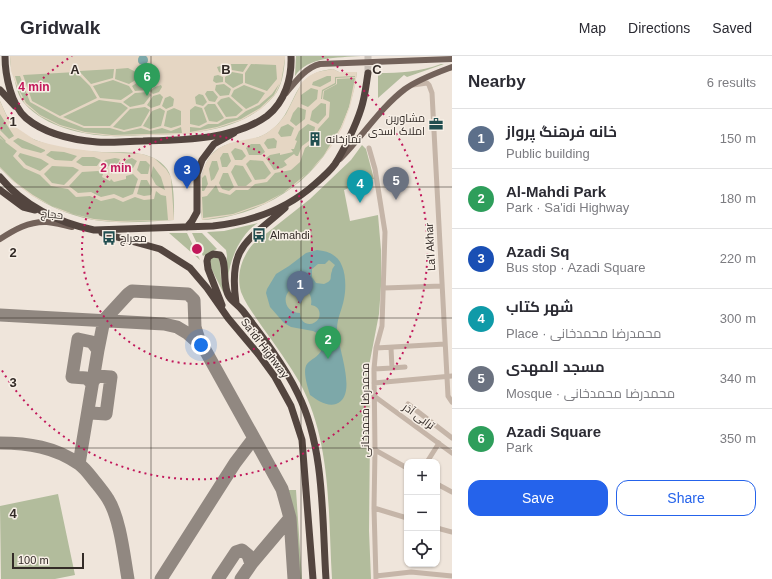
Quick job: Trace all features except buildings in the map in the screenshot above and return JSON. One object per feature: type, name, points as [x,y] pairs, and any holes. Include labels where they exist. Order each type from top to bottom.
[{"type":"highway","points":[[5,56],[6,76],[20,111]]},
{"type":"highway","points":[[187,227],[197,212],[197,174],[202,160],[214,144],[268,115],[277,106],[283,95],[289,76],[291,56]]},
{"type":"highway","points":[[0,190],[23,207],[42,212],[83,228],[94,230],[213,226],[236,222],[268,213],[292,201],[314,185],[335,164],[361,109],[368,73]]},
{"type":"highway","points":[[0,90],[34,124],[57,134],[98,142],[185,140],[228,132],[245,127]]},
{"type":"highway","points":[[0,177],[18,196],[42,212]]},
{"type":"highway","name":"Sa'idi Highway","points":[[292,201],[244,244],[234,267],[233,283],[236,303],[288,376],[298,394],[311,427],[318,458],[326,579]]},
{"type":"highway","name":"Sa'idi Highway","points":[[94,230],[152,247],[177,259],[190,268],[207,288],[228,318],[259,354],[275,377],[291,406],[302,440],[314,579]]},
{"type":"highway","points":[[228,318],[208,270],[206,261],[210,255],[216,253],[222,257],[227,292],[230,298],[236,303]]},
{"type":"main road","points":[[283,95],[302,73],[320,64],[452,58]]},
{"type":"main road","points":[[335,164],[351,148],[382,110],[394,98],[409,87],[435,73],[452,67]]},
{"type":"main road","name":"حجاج","points":[[0,239],[21,227],[36,223],[47,222],[83,228]]},
{"type":"street","name":"La'l Akhar","points":[[409,87],[427,83],[430,85],[431,90],[445,344],[449,376],[448,396],[452,402]]},
{"type":"street","name":"محمدرضا محمدخانی","points":[[369,148],[375,169],[385,232],[382,326],[376,348],[374,369],[374,508],[376,578]]},
{"type":"street","points":[[384,288],[442,286]]},
{"type":"street","points":[[376,348],[445,344]]},
{"type":"street","points":[[391,348],[391,368]]},
{"type":"street","points":[[374,369],[404,367]]},
{"type":"street","points":[[374,383],[449,376]]},
{"type":"street","name":"ترابی آذر","points":[[374,396],[452,452]]},
{"type":"street","points":[[408,404],[452,438]]},
{"type":"street","points":[[429,459],[439,444]]},
{"type":"street","points":[[375,450],[404,466]]},
{"type":"street","points":[[440,486],[452,492]]},
{"type":"street","points":[[374,508],[404,517]]},
{"type":"street","points":[[440,529],[452,532]]},
{"type":"street","points":[[376,578],[406,572],[452,576]]},
{"type":"street","points":[[425,573],[426,579]]},
{"type":"green space","points":[[10,56],[285,56],[285,59],[282,79],[274,96],[261,108],[232,124],[216,129],[181,134],[116,136],[77,132],[43,119],[25,104],[19,95],[11,69]]},
{"type":"green space","points":[[296,56],[361,56],[315,61],[301,69],[295,76]]},
{"type":"green space","points":[[444,64],[407,77],[404,75],[378,98],[378,73],[410,72]]},
{"type":"green space","points":[[333,69],[339,72],[357,72],[351,102],[340,129],[326,154],[307,175],[285,192],[261,206],[233,215],[202,220],[200,196],[201,180],[205,165],[215,151],[228,144],[260,137],[267,133],[277,125],[285,115],[295,95],[308,78],[318,72]]},
{"type":"green space","points":[[0,101],[13,125],[21,132],[42,143],[67,149],[137,153],[154,158],[167,169],[170,174],[174,194],[174,220],[123,222],[99,221],[83,218],[52,207],[24,190],[0,168]]},
{"type":"green space","points":[[362,145],[366,149],[374,179],[348,184],[349,188],[344,190],[350,221],[378,215],[381,250],[379,314],[369,366],[369,531],[371,579],[332,579],[329,504],[323,454],[318,430],[300,383],[248,306],[241,292],[239,279],[243,260],[253,244],[310,199],[351,160]]},
{"type":"green space","points":[[258,223],[246,233],[237,247],[231,263],[228,278],[226,250],[207,232],[224,231]]},
{"type":"green space","points":[[169,233],[187,233],[200,260]]},
{"type":"green space","points":[[192,233],[202,233],[217,249],[203,256]]},
{"type":"green space","points":[[211,257],[218,257],[224,294],[210,266]]},
{"type":"green space","points":[[286,490],[296,490],[302,579],[296,579],[291,517]]},
{"type":"green space","points":[[58,494],[75,575],[55,579],[1,579],[0,506]]},
{"type":"shaded area","points":[[10,56],[139,56],[138,62],[140,65],[146,56],[285,56],[281,82],[275,95],[261,109],[242,120],[217,128],[190,134],[111,136],[85,133],[60,126],[40,116],[25,104],[21,97],[11,71]],"holes":[[[228,64],[230,70],[225,75],[219,72],[217,67]],[[231,64],[248,64],[243,72],[232,70]],[[251,64],[276,65],[277,79],[267,91],[245,83],[245,73]],[[128,68],[138,73],[139,78],[129,84],[115,79],[116,69]],[[114,69],[113,78],[91,84],[79,71]],[[76,72],[90,86],[97,98],[60,116],[32,101],[23,75]],[[232,72],[243,74],[243,83],[233,88],[225,82],[225,77]],[[218,75],[223,77],[223,82],[216,83],[213,81],[214,76]],[[15,76],[20,76],[30,102],[59,118],[84,128],[110,128],[124,132],[141,128],[150,131],[162,128],[171,131],[181,127],[182,133],[112,135],[85,132],[60,125],[40,115],[26,103],[19,90]],[[113,80],[129,86],[133,92],[121,100],[100,98],[93,86]],[[140,81],[150,81],[152,85],[147,90],[135,91],[132,86]],[[224,84],[231,89],[229,95],[220,96],[215,90],[216,85]],[[279,84],[274,95],[260,108],[241,119],[217,127],[190,132],[190,127],[200,128],[208,124],[218,124],[226,119],[237,118],[246,111],[259,105],[272,94]],[[161,85],[162,87],[159,92],[153,94],[150,91]],[[244,85],[265,93],[258,103],[246,109],[231,96],[234,90]],[[207,91],[213,91],[218,97],[215,102],[209,101],[205,94]],[[148,92],[151,95],[144,104],[130,107],[123,102],[135,93]],[[160,94],[163,97],[160,105],[151,108],[147,105],[153,96]],[[199,94],[203,95],[207,102],[203,106],[196,104],[195,97]],[[170,96],[174,99],[173,106],[166,109],[162,106],[165,98]],[[229,97],[243,110],[236,116],[226,117],[217,103],[221,99]],[[99,100],[121,103],[128,108],[110,126],[84,126],[63,117]],[[208,104],[215,104],[224,118],[217,122],[209,121],[204,108]],[[195,106],[202,108],[207,122],[199,126],[190,124],[190,110]],[[145,107],[150,110],[141,126],[124,130],[113,127],[130,109]],[[160,108],[165,111],[161,126],[150,129],[143,126],[152,111]],[[174,108],[181,111],[181,125],[171,128],[164,126],[167,111]]]},
{"type":"shaded area","points":[[333,69],[339,72],[357,72],[350,107],[342,128],[331,147],[311,170],[324,155],[341,127],[349,107],[355,78],[337,79],[337,84],[324,91],[323,99],[330,102],[329,117],[318,129],[316,140],[305,148],[300,162],[291,170],[275,173],[267,182],[255,184],[248,190],[236,190],[230,195],[219,192],[216,185],[207,196],[202,197],[203,218],[233,214],[264,203],[283,193],[307,174],[293,187],[265,204],[233,215],[202,220],[200,196],[201,178],[204,167],[210,156],[219,148],[230,143],[259,137],[267,133],[278,124],[286,114],[302,82],[317,72]],"holes":[[[327,76],[331,76],[331,81],[320,87],[312,85],[313,82]],[[355,76],[336,78],[336,84],[323,91],[321,99],[322,90],[335,83],[335,77]],[[311,88],[318,90],[317,99],[308,107],[301,104],[301,95]],[[321,103],[326,104],[326,115],[318,124],[310,120],[312,111]],[[298,107],[306,110],[305,119],[296,126],[290,121],[293,113]],[[288,124],[294,128],[291,136],[281,137],[278,133],[281,127]],[[308,124],[315,127],[313,138],[302,146],[298,156],[294,154],[284,161],[287,165],[274,170],[266,158],[270,155],[280,153],[280,155],[293,152],[291,149],[294,149],[297,141],[295,140],[299,131]],[[274,138],[277,141],[276,148],[268,149],[264,143],[267,139]],[[251,144],[260,144],[265,152],[261,155],[249,155],[246,148]],[[235,148],[242,150],[246,156],[242,160],[235,160],[231,152]],[[223,153],[228,153],[231,161],[227,167],[222,167],[220,158]],[[250,160],[263,161],[271,173],[265,179],[255,180],[246,164]],[[212,161],[217,161],[219,169],[214,179],[211,181],[209,169]],[[235,165],[243,166],[252,181],[246,186],[238,186],[231,172]],[[223,173],[228,173],[234,187],[229,191],[222,189],[219,183]],[[205,175],[208,184],[204,191],[202,191],[202,178]]]},
{"type":"shaded area","points":[[0,101],[8,119],[14,126],[35,140],[49,144],[99,152],[142,154],[154,158],[166,169],[171,177],[174,220],[116,222],[94,220],[62,211],[52,206],[73,214],[94,219],[116,221],[168,220],[166,196],[161,195],[156,191],[154,199],[144,200],[135,197],[123,202],[114,198],[101,201],[90,196],[76,197],[68,189],[51,186],[40,175],[24,168],[13,156],[17,151],[5,142],[6,141],[0,135],[0,130],[9,139],[14,136],[0,114]],"holes":[[[18,138],[45,151],[41,153],[22,148],[13,141]],[[51,151],[64,152],[77,156],[72,161],[55,160],[46,155]],[[20,153],[41,159],[49,164],[40,171],[26,165],[18,156]],[[82,157],[94,157],[101,160],[97,166],[83,166],[76,162]],[[115,158],[120,159],[118,163],[115,163],[106,169],[101,167],[105,160]],[[132,158],[137,161],[133,168],[124,171],[123,167],[126,160]],[[140,161],[146,161],[150,165],[148,174],[141,174],[137,170]],[[52,166],[73,167],[79,170],[64,185],[52,183],[44,174]],[[153,166],[161,177],[165,190],[156,185],[151,176]],[[98,171],[103,174],[102,177],[110,181],[111,179],[114,182],[126,179],[126,176],[133,174],[138,179],[133,194],[123,198],[114,194],[101,197],[91,192],[78,193],[69,186],[82,172]],[[141,180],[147,180],[152,189],[151,195],[144,196],[137,194]]]},
{"type":"shaded area","points":[[0,167],[15,182],[52,206],[32,196],[14,182]]},
{"type":"water","points":[[141,55],[145,55],[147,56],[147,64],[141,65],[138,62],[138,58]]},
{"type":"water","points":[[317,250],[332,254],[340,262],[344,274],[345,295],[337,329],[345,370],[346,391],[343,399],[333,405],[322,402],[310,395],[306,380],[305,371],[307,364],[321,351],[322,343],[317,333],[291,327],[284,323],[270,307],[266,293],[276,274],[306,253]],"holes":[[[329,260],[335,265],[332,269],[330,280],[324,284],[316,283],[312,277],[312,269],[318,264],[325,264]],[[295,287],[305,289],[310,294],[311,305],[318,309],[320,313],[319,318],[314,323],[307,324],[302,320],[300,313],[290,310],[287,306],[287,294]]]},
{"type":"taxiway","points":[[79,464],[104,320],[128,294],[132,291],[188,294],[194,300],[195,327],[201,346]]},
{"type":"taxiway","points":[[0,315],[164,324],[177,327],[187,333],[204,348],[254,438],[235,463],[161,579]]},
{"type":"taxiway","points":[[91,413],[106,414],[111,377],[97,376],[92,383],[86,378],[72,377],[78,339],[92,342],[98,350]]},
{"type":"taxiway","points":[[254,438],[282,489],[290,518],[294,579]]},
{"type":"taxiway","points":[[0,443],[41,447],[70,458],[84,468],[104,493],[116,516],[128,579]]},
{"type":"taxiway","points":[[241,579],[252,563],[290,518]]},
{"type":"taxiway","points":[[218,579],[236,552],[242,550],[248,555],[251,564]]},
{"type":"tunnel","points":[[368,56],[368,73]]},
{"type":"place","name":"Azadi Square","points":[[147,96]]},
{"type":"place","name":"مشاورین املاک اسدی","points":[[436,124]]},
{"type":"place","name":"نمازخانه","points":[[315,139]]},
{"type":"place","name":"Azadi Sq","points":[[187,189]]},
{"type":"place","name":"مسجد المهدی","points":[[396,200]]},
{"type":"place","name":"شهر کتاب","points":[[360,203]]},
{"type":"place","name":"Almahdi","points":[[259,235]]},
{"type":"place","name":"معراج","points":[[109,238]]},
{"type":"place","name":"خانه فرهنگ پرواز","points":[[300,304]]},
{"type":"place","name":"Al-Mahdi Park","points":[[328,359]]}]
